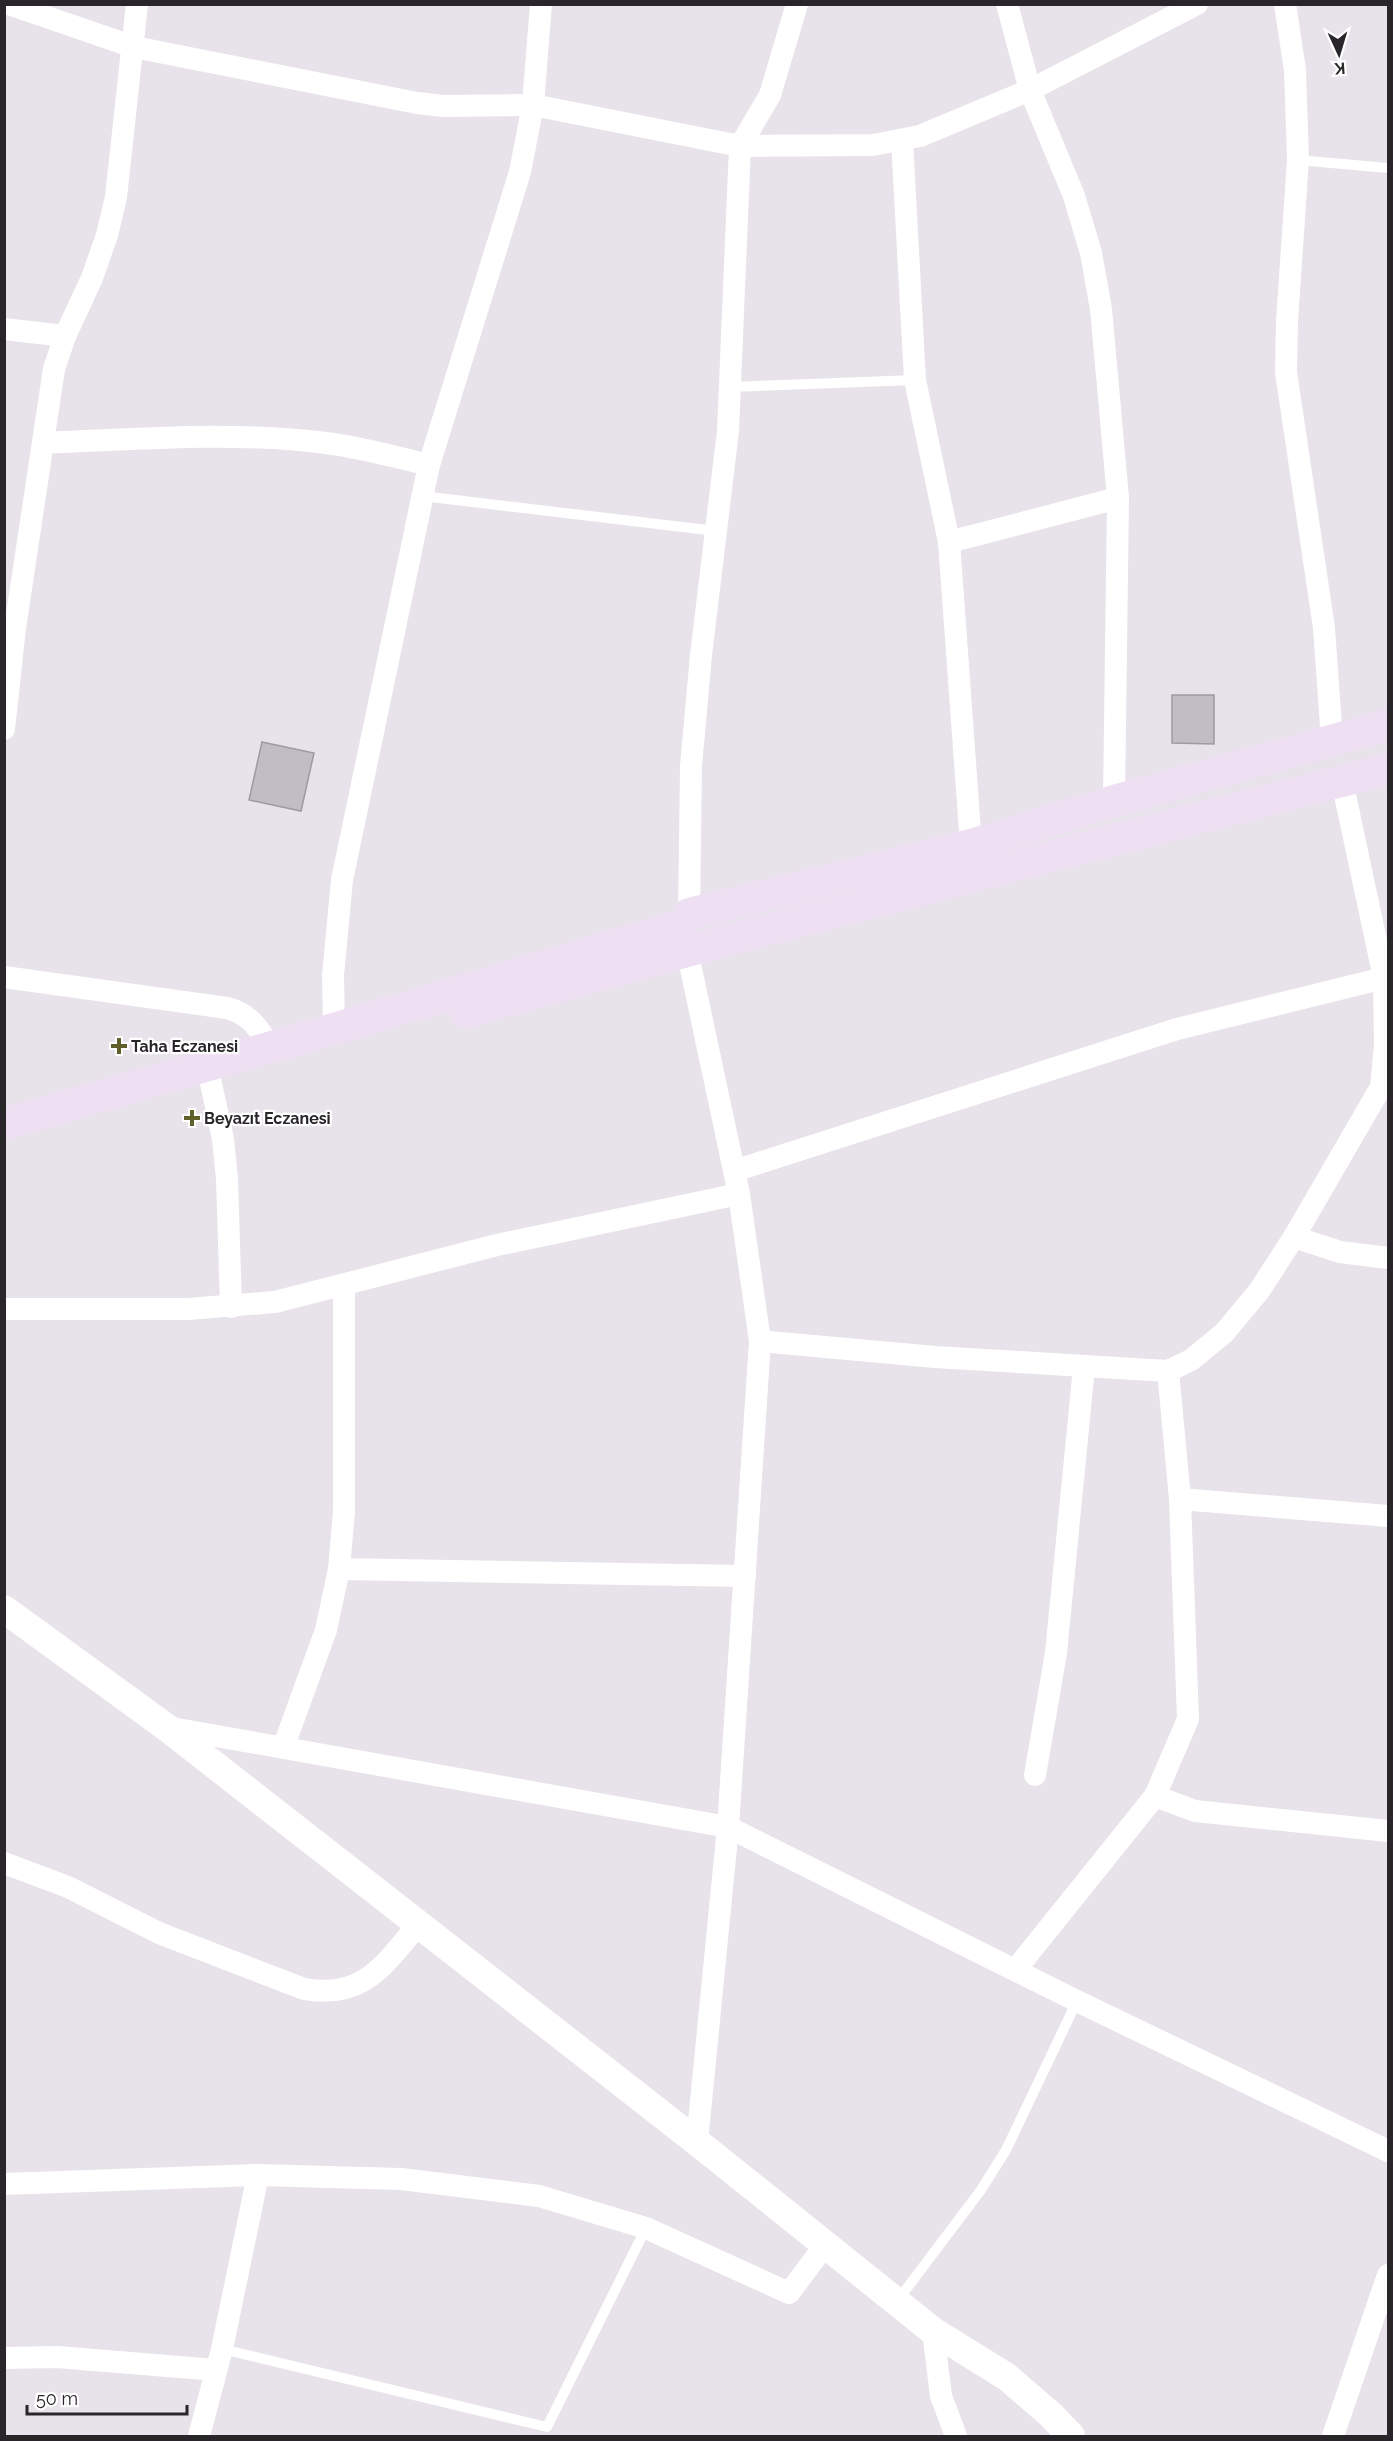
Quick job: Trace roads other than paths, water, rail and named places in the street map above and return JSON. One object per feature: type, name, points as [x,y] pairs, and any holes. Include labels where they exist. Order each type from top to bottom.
[{"type":"main road","points":[[4,1145],[209,1075],[686,930],[1114,801],[1389,725]]},
{"type":"main road","points":[[4,1124],[209,1075],[270,1046],[686,930],[1389,769]]},
{"type":"street","points":[[9,4],[134,47],[417,103],[443,106],[533,105],[740,146],[873,145],[920,136],[1030,90],[1197,4]]},
{"type":"street","points":[[4,729],[15,628],[54,369],[65,336],[92,278],[107,235],[116,197],[137,4]]},
{"type":"street","points":[[334,1029],[333,975],[342,880],[429,465],[520,172],[533,105],[541,4]]},
{"type":"street","points":[[696,2142],[729,1827],[760,1341],[739,1194],[686,930],[691,766],[728,431],[740,146],[770,95],[797,4]]},
{"type":"street","points":[[1006,4],[1030,90],[1074,196],[1091,253],[1101,309],[1118,498],[1114,801]]},
{"type":"street","points":[[1285,4],[1294,70],[1298,160],[1287,321],[1286,372],[1324,628],[1332,740]]},
{"type":"street","points":[[902,140],[915,380],[949,542],[971,845]]},
{"type":"street","points":[[4,329],[65,336]]},
{"type":"street","points":[[43,443],[174,437],[270,438],[327,443],[429,465]]},
{"type":"street","points":[[949,542],[1118,498]]},
{"type":"street","points":[[760,1341],[1084,1368],[1168,1371],[1191,1360],[1224,1333],[1259,1291],[1294,1237],[1381,1087],[1385,1044],[1386,978],[1342,781]]},
{"type":"street","points":[[4,977],[227,1008],[243,1013],[256,1025],[270,1046]]},
{"type":"street","points":[[734,1171],[1177,1029],[1386,978]]},
{"type":"street","points":[[209,1075],[223,1139],[227,1179],[231,1307]]},
{"type":"street","points":[[4,1309],[231,1307],[274,1302],[344,1286],[497,1245],[739,1194]]},
{"type":"street","points":[[1294,1237],[1340,1252],[1389,1258]]},
{"type":"street","points":[[283,1748],[326,1630],[339,1569],[344,1511],[344,1286]]},
{"type":"street","points":[[1035,1775],[1056,1653],[1084,1368]]},
{"type":"street","points":[[1016,1969],[1155,1796],[1188,1719],[1180,1499],[1168,1371]]},
{"type":"street","points":[[1180,1499],[1389,1516]]},
{"type":"street","points":[[339,1569],[745,1576]]},
{"type":"street","points":[[4,1609],[166,1727],[696,2142],[933,2331],[1007,2378],[1051,2415],[1071,2436]]},
{"type":"street","points":[[166,1727],[729,1827],[1077,2001],[1389,2151]]},
{"type":"street","points":[[1155,1796],[1195,1811],[1389,1831]]},
{"type":"street","points":[[4,1863],[68,1887],[159,1933],[304,1989],[317,1991],[344,1990],[366,1981],[375,1975],[418,1925]]},
{"type":"street","points":[[4,2184],[258,2175],[401,2179],[539,2196],[646,2228],[789,2293],[825,2245]]},
{"type":"street","points":[[199,2436],[219,2359],[258,2175]]},
{"type":"street","points":[[1334,2436],[1389,2275]]},
{"type":"street","points":[[933,2331],[941,2396],[956,2436]]},
{"type":"street","points":[[4,2358],[219,2359]]},
{"type":"lane","points":[[1298,160],[1389,168]]},
{"type":"lane","points":[[730,387],[915,380]]},
{"type":"lane","points":[[422,496],[716,531]]},
{"type":"lane","points":[[897,2302],[981,2190],[1006,2150],[1077,2001]]},
{"type":"lane","points":[[219,2359],[547,2427],[646,2228]]},
{"type":"place","name":"Taha Eczanesi","points":[[119,1046]]},
{"type":"place","name":"Beyazıt Eczanesi","points":[[192,1118]]}]
